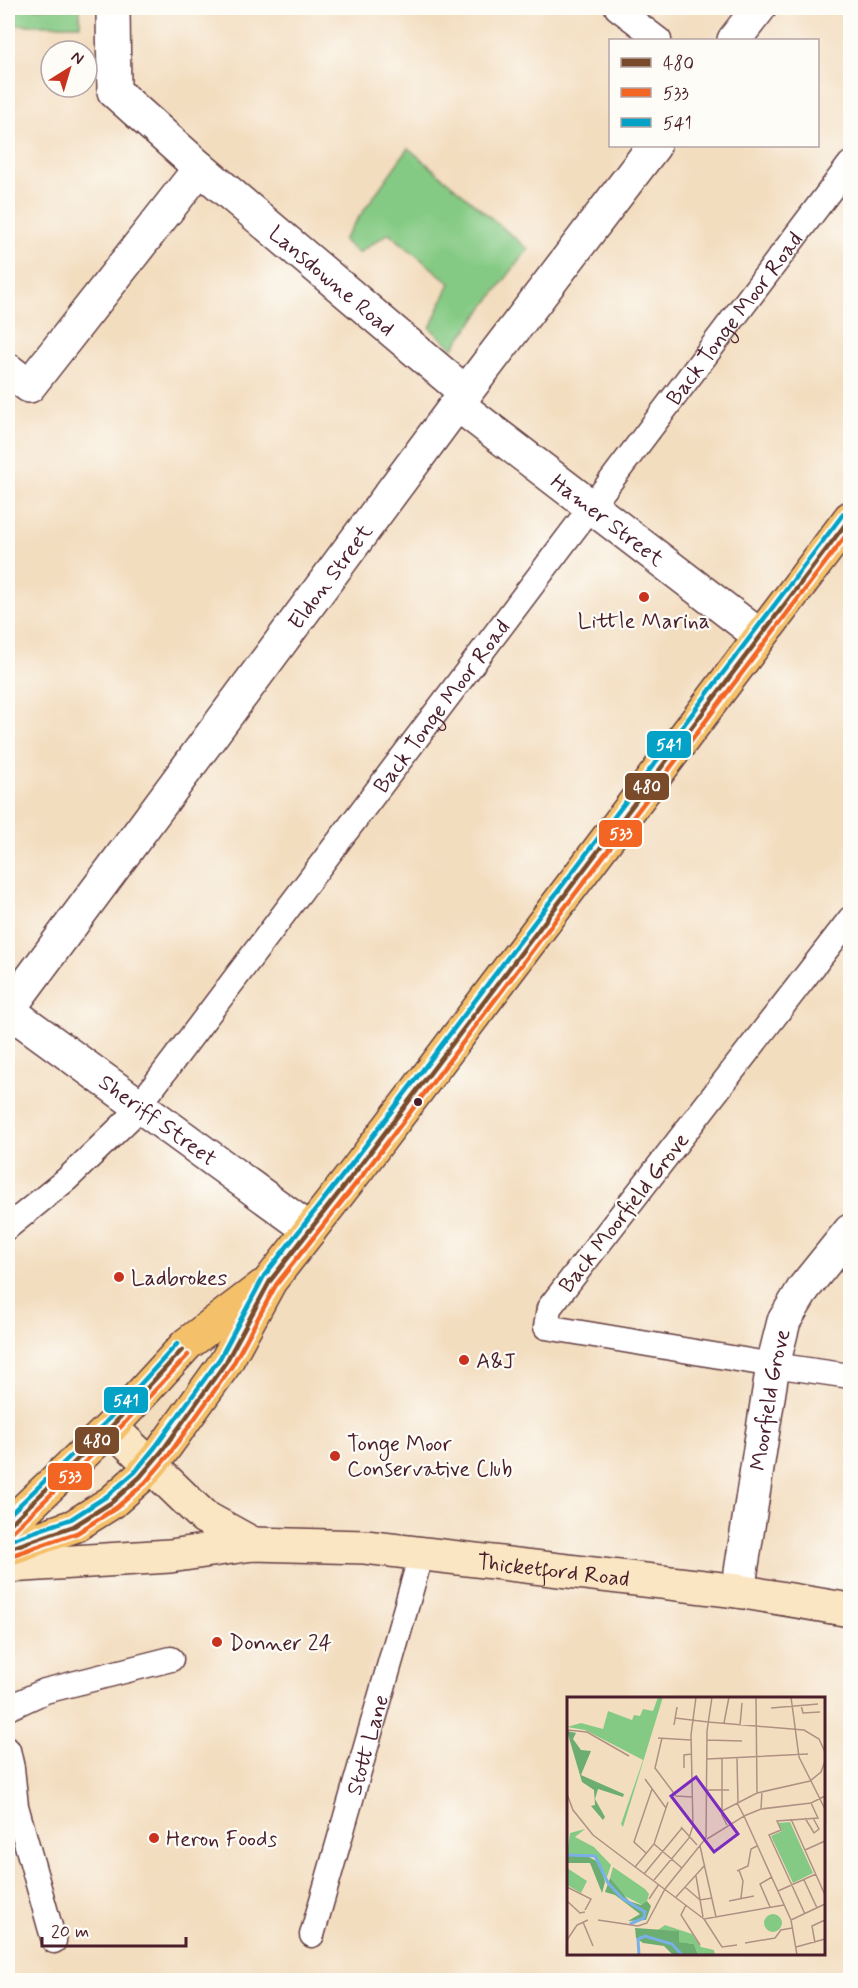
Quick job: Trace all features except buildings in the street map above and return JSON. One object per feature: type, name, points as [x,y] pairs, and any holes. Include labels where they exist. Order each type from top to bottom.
[{"type":"main road","points":[[8,1549],[75,1526],[112,1502],[150,1466],[226,1362],[270,1281],[850,518]]},
{"type":"main road","points":[[8,1526],[111,1428],[187,1344],[270,1281]]},
{"type":"main road","name":"Thicketford Road","points":[[111,1428],[204,1517],[253,1544]]},
{"type":"main road","name":"Thicketford Road","points":[[8,1566],[170,1556],[253,1544],[365,1547],[421,1556],[738,1591],[850,1610]]},
{"type":"street","name":"Lansdowne Road","points":[[113,8],[114,91],[461,398]]},
{"type":"street","points":[[735,39],[759,8]]},
{"type":"street","name":"Eldon Street","points":[[8,1010],[461,398],[653,147]]},
{"type":"street","points":[[8,370],[29,386],[200,168]]},
{"type":"street","name":"Hamer Street","points":[[461,398],[592,507],[760,636]]},
{"type":"street","name":"Sheriff Street","points":[[8,1010],[310,1230]]},
{"type":"street","name":"Moorfield Grove","points":[[738,1591],[773,1365],[784,1321],[804,1288],[850,1232]]},
{"type":"lane","points":[[617,8],[658,39]]},
{"type":"lane","name":"Back Tonge Moor Road","points":[[8,1227],[68,1179],[129,1119],[850,164]]},
{"type":"lane","name":"Back Moorfield Grove","points":[[773,1365],[546,1327],[549,1308],[850,919]]},
{"type":"lane","points":[[773,1365],[850,1376]]},
{"type":"lane","name":"Stott Lane","points":[[312,1935],[421,1556]]},
{"type":"lane","points":[[8,1708],[45,1691],[171,1659]]},
{"type":"lane","points":[[8,1750],[16,1806],[54,1941]]},
{"type":"green space","points":[[8,8],[80,8],[80,25],[8,25]]},
{"type":"green space","points":[[408,148],[528,249],[453,348],[430,328],[450,283],[389,233],[358,253],[343,240]]},
{"type":"transit line","name":"541","points":[[8,1541],[71,1519],[107,1496],[135,1472],[220,1358],[264,1276],[350,1166],[844,513]]},
{"type":"transit line","name":"480","points":[[8,1549],[74,1526],[112,1502],[140,1477],[162,1451],[226,1362],[270,1281],[356,1171],[850,518]]},
{"type":"transit line","name":"533","points":[[10,1556],[77,1533],[116,1508],[145,1483],[168,1456],[232,1366],[276,1285],[362,1176],[850,530]]},
{"type":"transit line","name":"541","points":[[8,1516],[106,1422],[177,1344]]},
{"type":"transit line","name":"480","points":[[8,1526],[111,1427],[182,1350]]},
{"type":"transit line","name":"533","points":[[13,1531],[116,1432],[188,1355]]},
{"type":"place","name":"Little Marina","points":[[644,597]]},
{"type":"place","name":"Ladbrokes","points":[[119,1277]]},
{"type":"place","name":"A&J","points":[[464,1360]]},
{"type":"place","name":"Tonge Moor Conservative Club","points":[[335,1456]]},
{"type":"place","name":"Donner 24","points":[[217,1642]]},
{"type":"place","name":"Heron Foods","points":[[154,1838]]}]
